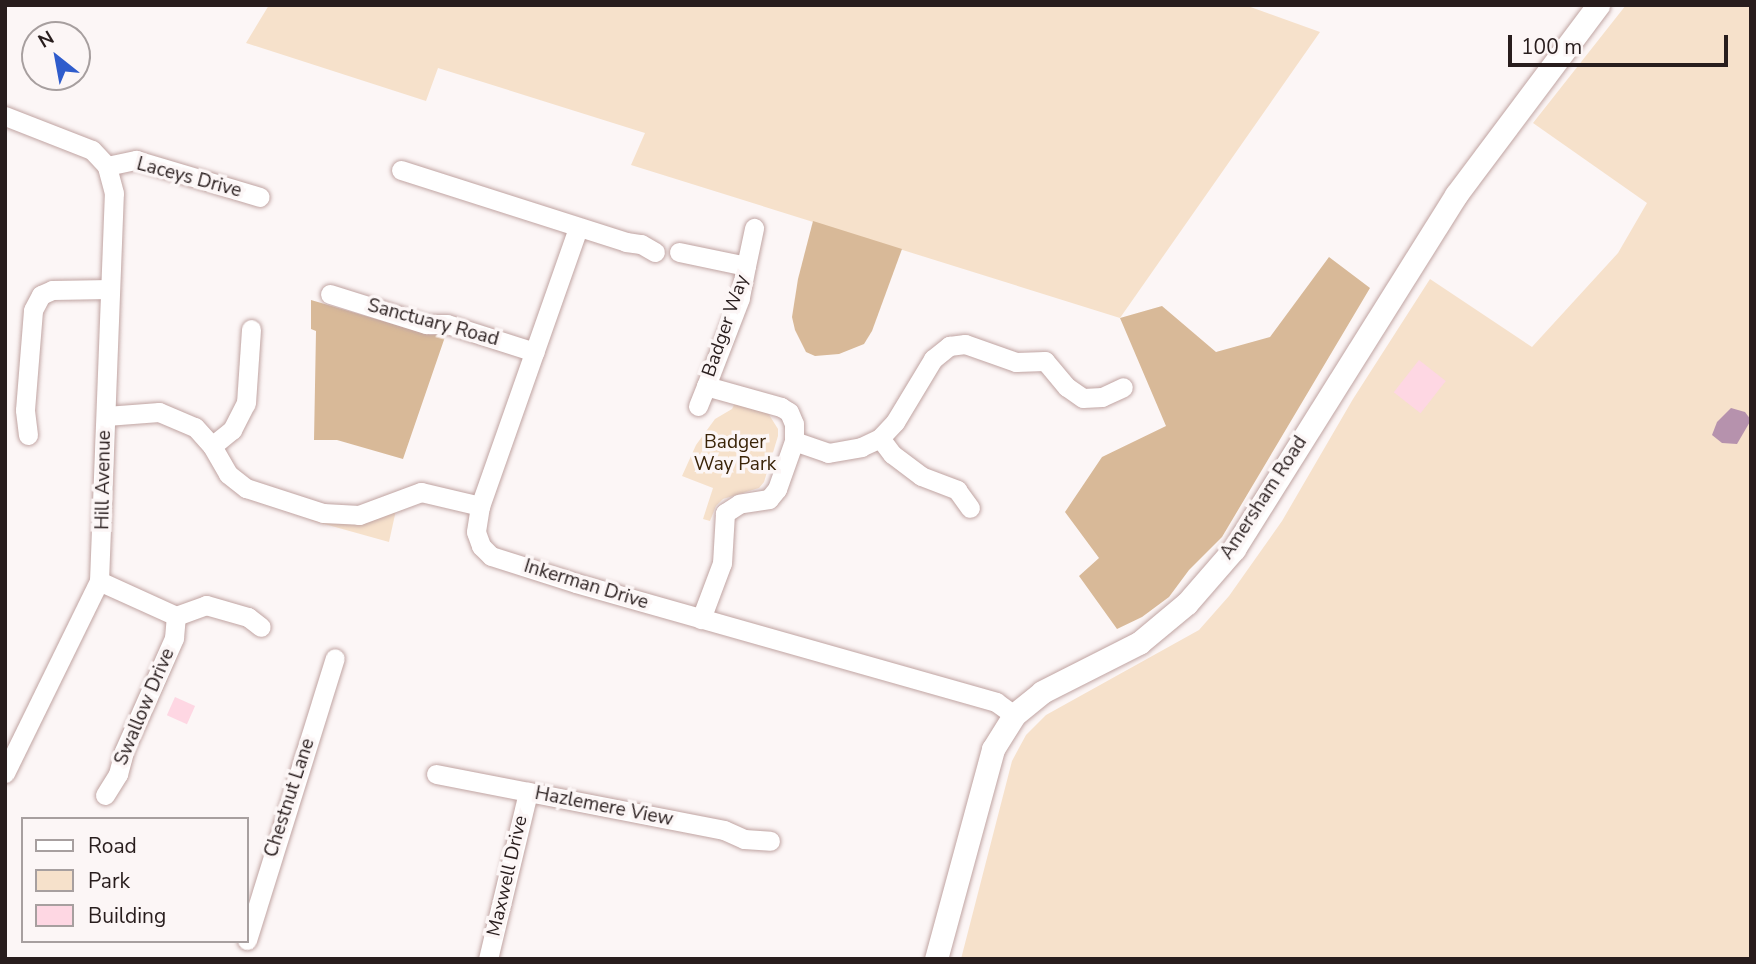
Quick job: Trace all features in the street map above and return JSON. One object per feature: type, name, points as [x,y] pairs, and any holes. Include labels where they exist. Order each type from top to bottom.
[{"type":"main road","name":"Amersham Road","points":[[936,959],[993,749],[1014,715],[1042,692],[1139,643],[1187,603],[1234,549],[1456,195],[1598,5]]},
{"type":"street","name":"Laceys Drive","points":[[5,116],[92,150],[107,166],[136,160],[260,197]]},
{"type":"street","name":"Hill Avenue","points":[[5,773],[99,581],[114,193],[107,166]]},
{"type":"street","points":[[401,170],[578,228],[641,244],[655,252]]},
{"type":"street","name":"Inkerman Drive","points":[[578,228],[480,506],[476,532],[481,546],[491,556],[701,619],[996,702],[1014,715]]},
{"type":"street","name":"Badger Way","points":[[698,406],[740,298],[754,228]]},
{"type":"street","name":"Badger Way","points":[[679,252],[746,266]]},
{"type":"street","points":[[28,435],[25,410],[33,310],[41,295],[52,290],[110,289]]},
{"type":"street","name":"Sanctuary Road","points":[[330,294],[426,324],[447,324],[535,352]]},
{"type":"street","points":[[212,446],[232,430],[246,403],[251,329]]},
{"type":"street","points":[[701,619],[722,563],[725,513],[739,503],[769,499],[777,489],[794,442],[828,453],[861,447],[880,438],[895,422],[933,359],[949,346],[965,344],[1016,362],[1045,361],[1068,387],[1083,398],[1102,397],[1123,387]]},
{"type":"street","name":"Badger Way","points":[[706,386],[789,412],[794,424],[794,442]]},
{"type":"street","points":[[106,416],[159,412],[195,427],[212,446],[228,474],[246,488],[323,513],[359,515],[421,492],[480,506]]},
{"type":"street","points":[[880,438],[892,454],[921,476],[957,491],[970,508]]},
{"type":"street","points":[[99,581],[176,616],[206,605],[248,617],[261,626]]},
{"type":"street","name":"Swallow Drive","points":[[105,794],[118,774],[124,751],[174,638],[176,616]]},
{"type":"street","name":"Chestnut Lane","points":[[248,938],[335,658]]},
{"type":"street","name":"Hazlemere View","points":[[436,774],[724,830],[744,838],[770,841]]},
{"type":"street","name":"Maxwell Drive","points":[[488,959],[528,792]]},
{"type":"green space","points":[[269,5],[1245,5],[1320,32],[1120,318],[631,165],[645,133],[438,68],[426,101],[246,43]]},
{"type":"green space","points":[[1626,5],[1751,5],[1751,959],[961,959],[1012,761],[1026,735],[1046,715],[1199,630],[1229,596],[1282,521],[1353,399],[1430,279],[1532,347],[1618,253],[1647,203],[1533,123]]},
{"type":"green space","name":"Badger Way Park","points":[[735,403],[768,413],[778,429],[778,436],[764,482],[759,488],[723,499],[716,506],[710,521],[703,519],[713,488],[682,476],[696,445],[715,419],[732,409]]},
{"type":"green space","points":[[396,510],[389,542],[310,520],[348,524]]},
{"type":"shaded area","points":[[813,221],[902,249],[872,331],[864,344],[839,354],[815,356],[806,352],[792,317],[798,279]]},
{"type":"shaded area","points":[[1329,257],[1370,288],[1222,537],[1189,570],[1169,597],[1142,617],[1117,629],[1079,576],[1099,558],[1065,512],[1102,457],[1166,426],[1120,318],[1162,306],[1216,352],[1270,337]]},
{"type":"shaded area","points":[[311,300],[430,335],[446,334],[403,459],[337,440],[314,440],[316,331],[311,329]]},
{"type":"shaded area","points":[[1731,408],[1745,412],[1751,420],[1737,444],[1722,443],[1712,435],[1717,422]]},
{"type":"building","points":[[1419,360],[1446,381],[1421,413],[1394,392]]},
{"type":"building","points":[[175,697],[195,706],[187,724],[167,715]]}]
